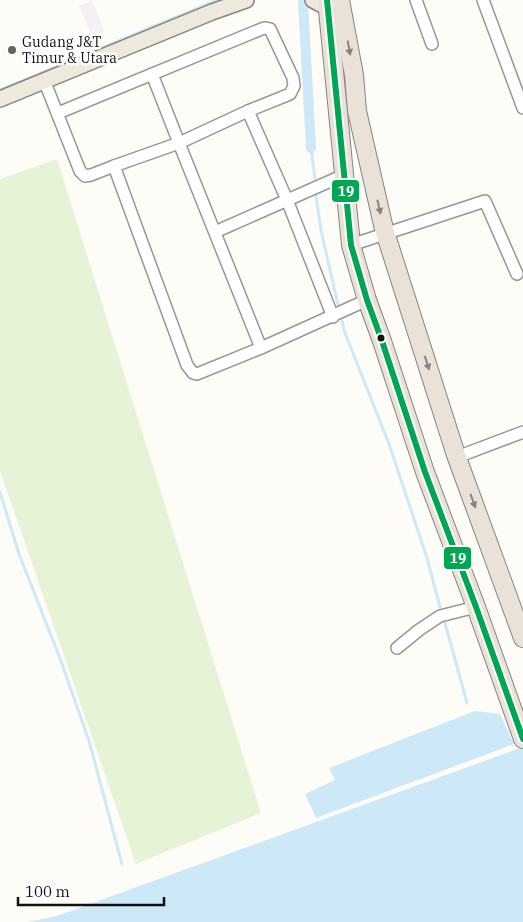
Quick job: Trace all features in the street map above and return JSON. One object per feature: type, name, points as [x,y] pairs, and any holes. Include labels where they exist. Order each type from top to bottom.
[{"type":"highway","points":[[327,2],[345,200],[351,245],[367,300],[424,472],[523,739]]},
{"type":"highway","points":[[327,2],[354,75],[356,111],[386,233],[457,457],[523,638]]},
{"type":"main road","points":[[0,99],[212,6],[246,0]]},
{"type":"street","points":[[416,0],[432,44]]},
{"type":"street","points":[[483,0],[523,108]]},
{"type":"street","points":[[44,80],[80,171],[84,176],[92,175],[179,143],[290,94],[294,86],[270,29],[264,28],[58,113]]},
{"type":"street","points":[[152,74],[261,348]]},
{"type":"street","points":[[248,111],[287,200],[333,317]]},
{"type":"street","points":[[114,166],[187,365],[193,373],[197,374],[261,348],[367,300]]},
{"type":"street","points":[[215,232],[344,175]]},
{"type":"street","points":[[351,245],[485,201],[517,274]]},
{"type":"street","points":[[457,457],[523,432]]},
{"type":"street","points":[[397,648],[440,616],[478,614]]},
{"type":"shaded area","points":[[92,1],[105,32],[92,37],[79,6]]},
{"type":"green space","points":[[57,159],[261,813],[136,864],[0,471],[0,179]]},
{"type":"water","points":[[475,711],[500,714],[514,744],[316,818],[305,794],[335,780],[329,768]]},
{"type":"water","points":[[523,747],[523,922],[28,922],[57,916]]},
{"type":"waterway","points":[[0,90],[217,0]]},
{"type":"waterway","points":[[303,2],[311,148]]},
{"type":"waterway","points":[[311,148],[315,179]]},
{"type":"waterway","points":[[316,196],[321,230],[338,305]]},
{"type":"waterway","points":[[342,321],[389,444],[427,558],[440,607]]},
{"type":"waterway","points":[[0,492],[19,554],[61,661],[89,741],[122,864]]},
{"type":"waterway","points":[[445,623],[467,703]]},
{"type":"transit line","name":"19","points":[[327,0],[351,245],[367,300],[425,472],[523,739]]},
{"type":"place","name":"Gudang J&T Timur & Utara","points":[[12,50]]}]
